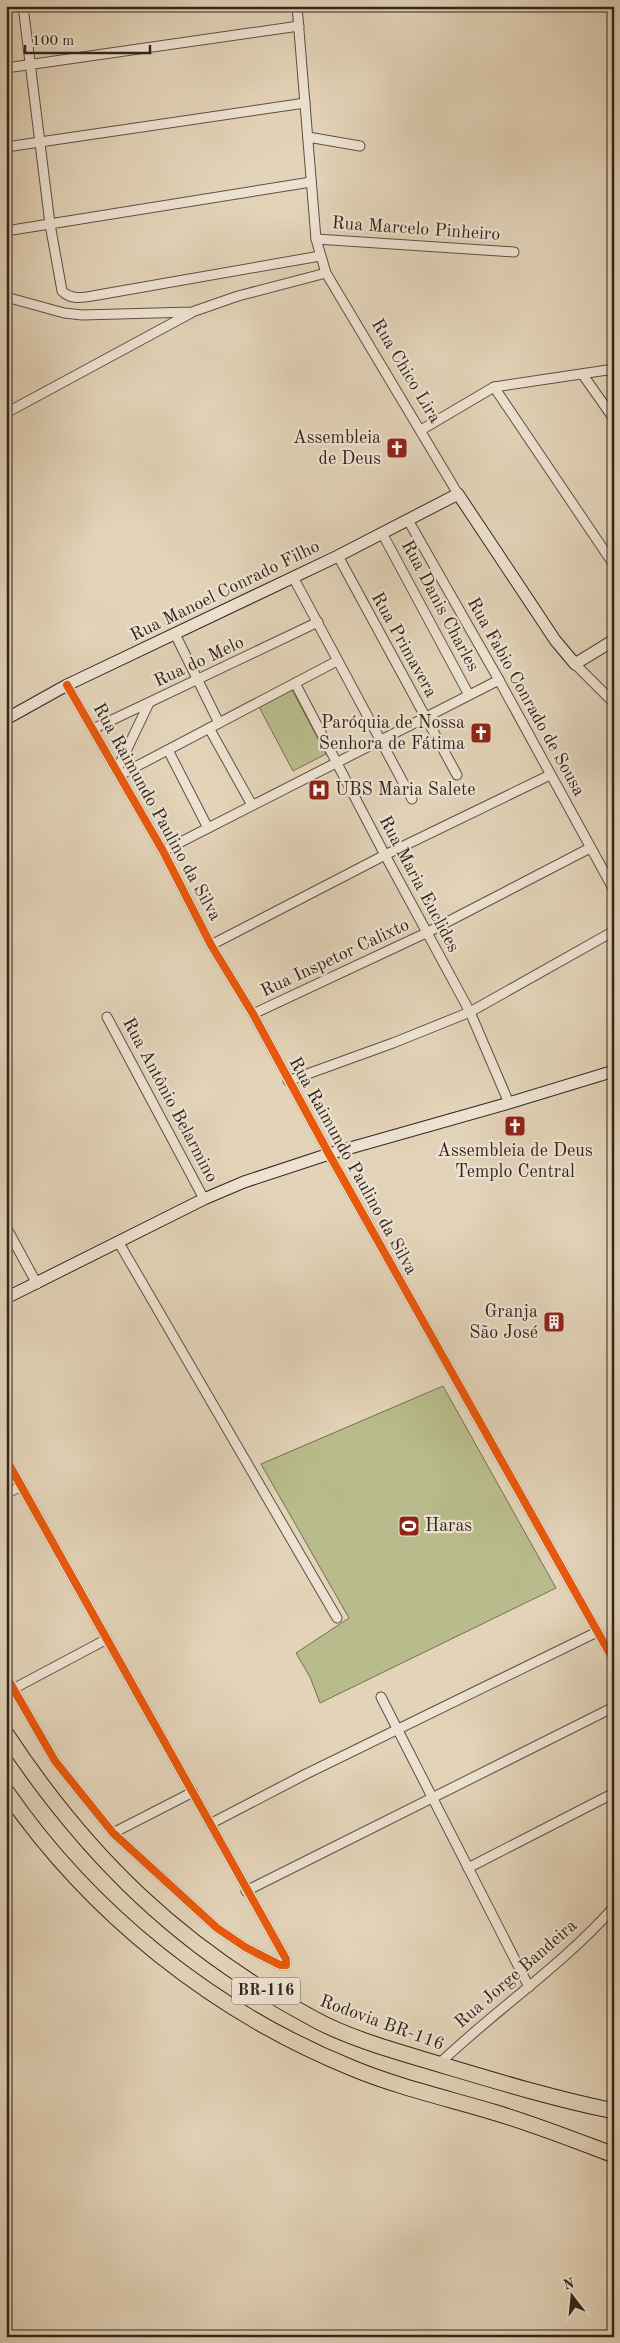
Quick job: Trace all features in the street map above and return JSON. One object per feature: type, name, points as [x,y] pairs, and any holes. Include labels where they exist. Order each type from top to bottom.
[{"type":"highway","name":"Rodovia BR-116","points":[[6,1734],[49,1796],[104,1862],[176,1928],[222,1964],[315,2020],[378,2045],[518,2088],[614,2111]]},
{"type":"highway","name":"BR-116","points":[[6,1791],[57,1858],[106,1908],[189,1977],[257,2021],[319,2054],[387,2082],[493,2112],[614,2155]]},
{"type":"street","points":[[23,6],[32,64],[50,224],[62,291],[70,297],[80,298],[320,256]]},
{"type":"street","name":"Rua Chico Lira","points":[[297,6],[316,239],[326,273],[458,494],[555,640],[575,664],[614,703]]},
{"type":"street","points":[[6,68],[299,26]]},
{"type":"street","points":[[6,147],[305,103]]},
{"type":"street","points":[[308,137],[360,146]]},
{"type":"street","points":[[6,231],[311,182]]},
{"type":"street","name":"Rua Marcelo Pinheiro","points":[[316,239],[514,252]]},
{"type":"street","points":[[6,413],[192,312],[238,296],[326,273]]},
{"type":"street","points":[[6,296],[64,313],[82,315],[192,312]]},
{"type":"street","points":[[421,430],[494,387],[614,369]]},
{"type":"street","points":[[584,375],[614,419]]},
{"type":"street","points":[[494,387],[614,565]]},
{"type":"street","name":"Rua Manoel Conrado Filho","points":[[6,719],[67,685],[338,556],[458,494]]},
{"type":"street","name":"Rua Fabio Conrado de Sousa","points":[[408,520],[500,680],[614,890]]},
{"type":"street","name":"Rua Danis Charles","points":[[382,533],[470,695]]},
{"type":"street","name":"Rua Primavera","points":[[338,556],[457,776]]},
{"type":"street","points":[[293,577],[412,799]]},
{"type":"street","name":"Rua do Melo","points":[[93,729],[318,622]]},
{"type":"street","points":[[175,634],[218,723]]},
{"type":"street","points":[[575,664],[614,640]]},
{"type":"street","points":[[118,772],[168,750],[337,661]]},
{"type":"street","points":[[162,851],[500,680]]},
{"type":"street","name":"Rua Maria Euclides","points":[[295,683],[426,933],[470,1012],[509,1104]]},
{"type":"street","name":"Rua Raimundo Paulino da Silva","points":[[67,685],[118,772],[211,945],[253,1014],[288,1081],[614,1661]]},
{"type":"street","points":[[118,772],[149,703]]},
{"type":"street","points":[[209,728],[252,805]]},
{"type":"street","points":[[168,750],[208,828]]},
{"type":"street","points":[[211,945],[385,855],[550,775]]},
{"type":"street","name":"Rua Inspetor Calixto","points":[[253,1014],[426,933],[590,848]]},
{"type":"street","points":[[288,1081],[393,1043],[470,1012],[614,931]]},
{"type":"street","name":"Rua Antônio Belarmino","points":[[107,1017],[204,1199]]},
{"type":"street","points":[[6,1298],[204,1199],[244,1182],[329,1154],[509,1104],[614,1071]]},
{"type":"street","points":[[6,1227],[37,1284]]},
{"type":"street","points":[[119,1243],[337,1618]]},
{"type":"street","points":[[6,1459],[193,1792],[246,1891],[286,1959],[286,1965],[280,1965],[244,1947],[217,1928],[113,1833],[54,1761],[6,1676]]},
{"type":"street","points":[[6,1494],[21,1486]]},
{"type":"street","points":[[210,1824],[304,1775],[597,1632]]},
{"type":"street","points":[[13,1689],[107,1639]]},
{"type":"street","points":[[380,1697],[431,1800],[529,1987]]},
{"type":"street","points":[[246,1891],[614,1708]]},
{"type":"street","points":[[113,1833],[193,1792]]},
{"type":"street","points":[[468,1868],[614,1793]]},
{"type":"street","name":"Rua Jorge Bandeira","points":[[439,2064],[471,2033],[529,1987],[599,1925],[614,1908]]},
{"type":"green space","points":[[291,688],[326,754],[293,771],[258,705]]},
{"type":"green space","name":"Haras","points":[[443,1386],[556,1588],[320,1703],[310,1677],[296,1653],[349,1618],[261,1464]]},
{"type":"cycle path","points":[[67,685],[163,851],[211,945],[253,1014],[329,1154],[614,1661]]},
{"type":"cycle path","points":[[6,1459],[286,1959],[286,1965],[280,1965],[245,1947],[217,1928],[113,1833],[55,1761],[6,1676]]},
{"type":"place","name":"Assembleia de Deus","points":[[397,448]]},
{"type":"place","name":"Paróquia de Nossa Senhora de Fátima","points":[[481,733]]},
{"type":"place","name":"UBS Maria Salete","points":[[319,790]]},
{"type":"place","name":"Assembleia de Deus Templo Central","points":[[515,1126]]},
{"type":"place","name":"Granja São José","points":[[554,1322]]},
{"type":"place","name":"Haras","points":[[409,1526]]}]
